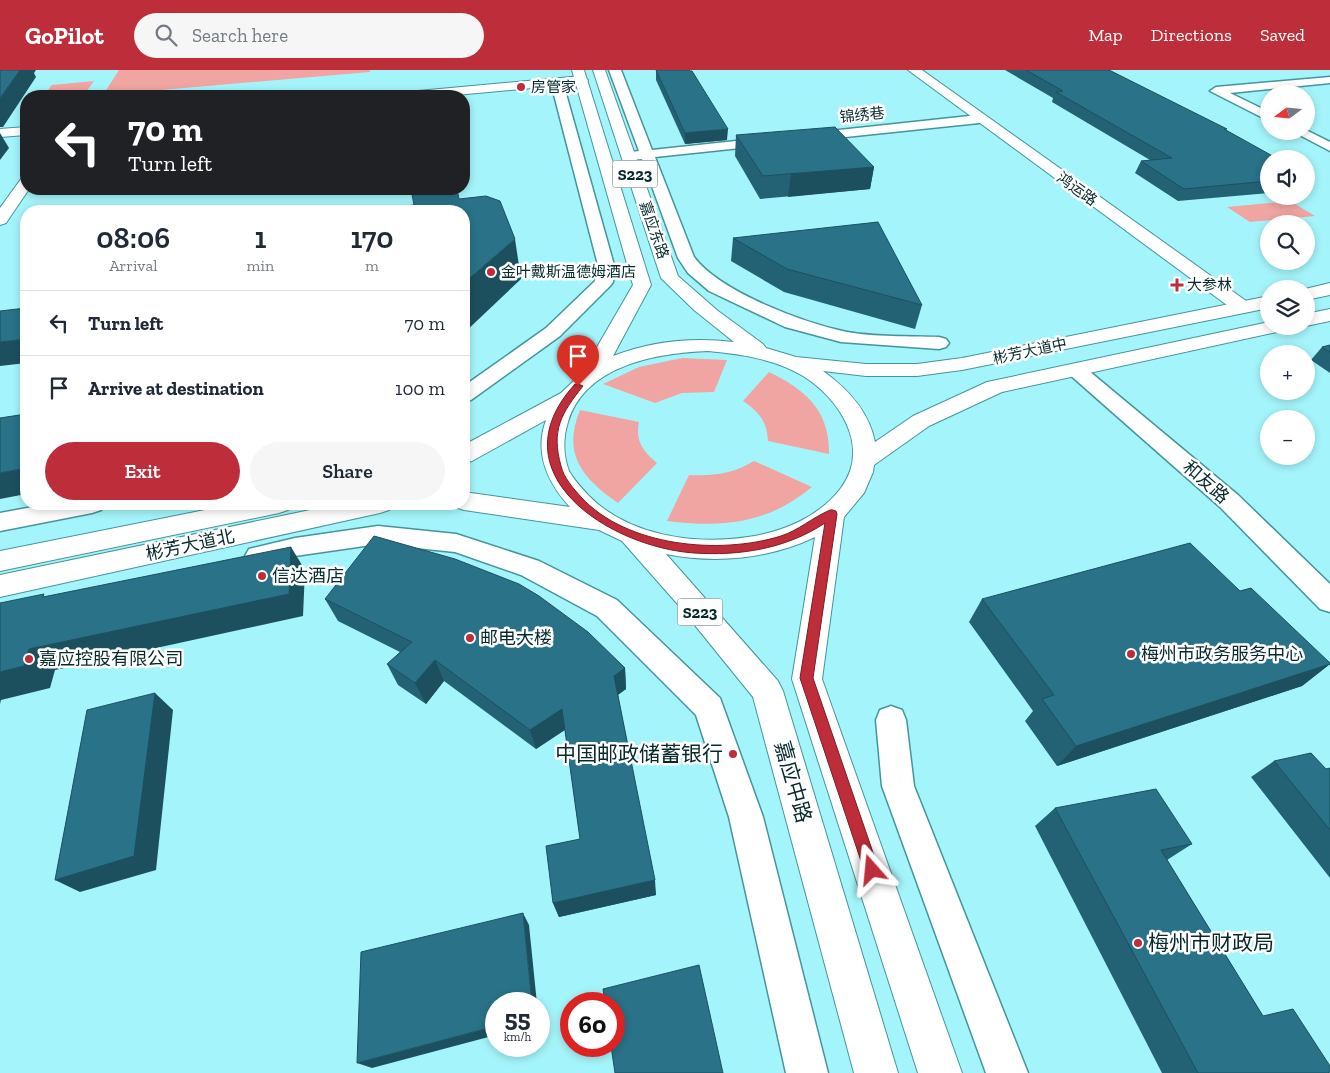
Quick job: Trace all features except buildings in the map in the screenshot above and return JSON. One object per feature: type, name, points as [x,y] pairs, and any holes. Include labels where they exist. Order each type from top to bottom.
[{"type":"main road","name":"嘉应东路","points":[[599,70],[670,278],[691,299],[719,322],[762,352]]},
{"type":"main road","name":"鸿运路","points":[[914,70],[979,119],[1242,307]]},
{"type":"main road","name":"嘉应东路","points":[[580,75],[642,285],[591,376]]},
{"type":"main road","points":[[470,91],[557,83],[580,75]]},
{"type":"main road","points":[[0,133],[20,131]]},
{"type":"main road","points":[[0,220],[20,191]]},
{"type":"main road","points":[[1315,292],[1330,289]]},
{"type":"main road","name":"彬芳大道中","points":[[788,361],[866,370],[917,370],[962,364],[1260,304]]},
{"type":"main road","points":[[1315,318],[1330,315]]},
{"type":"main road","name":"彬芳大道中","points":[[864,461],[921,421],[995,388],[1260,330]]},
{"type":"main road","points":[[591,376],[629,357],[654,350],[681,346],[736,347],[762,352]]},
{"type":"main road","name":"S223","points":[[762,352],[811,372],[831,387],[847,403],[859,422],[865,442],[860,480],[848,497],[832,514]]},
{"type":"main road","name":"S223","points":[[591,376],[568,398],[558,414],[552,432],[552,450],[556,470],[567,488],[583,506],[618,528]]},
{"type":"main road","points":[[470,451],[568,398]]},
{"type":"main road","points":[[470,502],[618,528],[661,544],[692,548],[740,548],[785,539],[810,528],[832,514]]},
{"type":"main road","name":"彬芳大道北","points":[[0,561],[250,510]]},
{"type":"main road","name":"彬芳大道北","points":[[0,586],[352,510]]},
{"type":"main road","points":[[832,514],[807,678],[940,1073]]},
{"type":"main road","name":"嘉应中路","points":[[618,528],[691,600],[767,691],[876,1073]]},
{"type":"street","points":[[615,70],[686,258],[694,269],[715,287],[792,323],[848,338],[939,344]]},
{"type":"street","points":[[1278,85],[1330,80]]},
{"type":"street","points":[[470,392],[552,332],[604,282],[606,265],[557,83]]},
{"type":"street","points":[[1260,87],[1216,91],[1260,113]]},
{"type":"street","name":"锦绣巷","points":[[629,156],[979,119]]},
{"type":"street","points":[[1315,140],[1330,147]]},
{"type":"street","name":"和友路","points":[[1076,370],[1229,501],[1330,601]]},
{"type":"street","points":[[0,522],[61,510]]},
{"type":"street","points":[[238,561],[295,547],[378,535],[456,544],[530,568],[607,608],[709,708],[746,817],[808,1073]]},
{"type":"street","points":[[890,720],[898,786],[1007,1073]]},
{"type":"shaded area","points":[[119,70],[370,70],[370,72],[161,90],[106,90]]},
{"type":"shaded area","points":[[94,81],[87,90],[48,90],[52,85]]},
{"type":"shaded area","points":[[1260,204],[1297,205],[1313,215],[1260,215],[1260,221],[1250,222],[1227,207]]},
{"type":"shaded area","points":[[682,358],[727,360],[714,392],[682,393],[655,403],[603,384],[639,367]]},
{"type":"shaded area","points":[[769,372],[794,386],[813,404],[825,426],[829,454],[768,441],[764,422],[754,409],[743,401]]},
{"type":"shaded area","points":[[580,410],[639,422],[638,435],[641,445],[657,463],[618,503],[594,484],[579,464],[573,440]]},
{"type":"shaded area","points":[[754,461],[812,487],[778,509],[744,520],[707,524],[667,521],[689,475],[723,473],[738,469]]},
{"type":"place","name":"房管家","points":[[521,87]]},
{"type":"place","name":"金叶戴斯温德姆酒店","points":[[491,272]]},
{"type":"place","name":"大参林","points":[[1177,285]]},
{"type":"place","name":"信达酒店","points":[[262,576]]},
{"type":"place","name":"邮电大楼","points":[[470,638]]},
{"type":"place","name":"梅州市政务服务中心","points":[[1131,654]]},
{"type":"place","name":"嘉应控股有限公司","points":[[29,659]]},
{"type":"place","name":"中国邮政储蓄银行","points":[[733,754]]},
{"type":"place","name":"梅州市财政局","points":[[1138,943]]},
{"type":"route","points":[[578,386],[558,414],[552,432],[552,450],[556,470],[567,488],[583,506],[605,522],[631,534],[661,544],[692,548],[724,549],[755,546],[785,539],[810,528],[832,514],[807,678],[872,870]]}]
